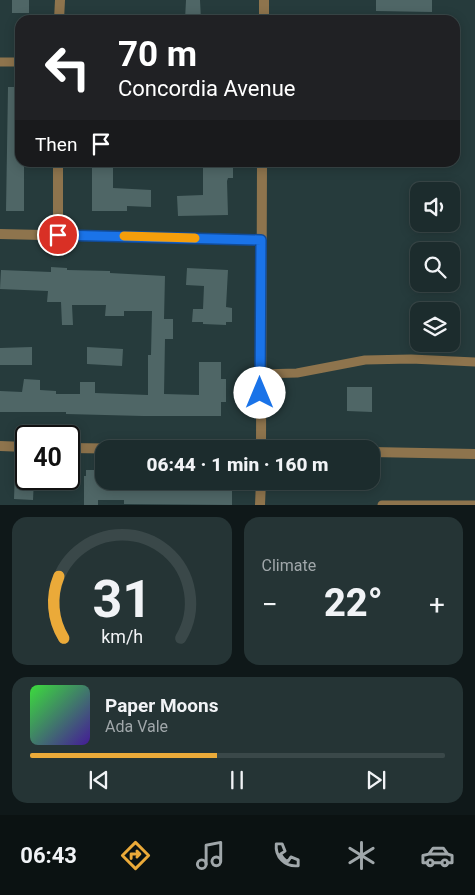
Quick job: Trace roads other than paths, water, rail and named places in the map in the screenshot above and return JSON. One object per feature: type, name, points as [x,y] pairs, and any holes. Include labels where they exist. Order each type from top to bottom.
[{"type":"street","points":[[59,15],[60,0]]},
{"type":"street","points":[[264,0],[264,15]]},
{"type":"street","points":[[58,167],[58,235]]},
{"type":"street","points":[[261,440],[262,167]]},
{"type":"street","points":[[0,234],[261,240]]},
{"type":"street","points":[[0,446],[15,447]]},
{"type":"street","points":[[80,448],[95,448]]},
{"type":"street","points":[[380,452],[475,454]]},
{"type":"street","points":[[260,505],[261,490]]},
{"type":"lane","points":[[0,62],[15,62]]},
{"type":"lane","points":[[260,374],[297,373],[365,360],[411,359],[475,362]]},
{"type":"lane","points":[[382,505],[475,504]]}]
